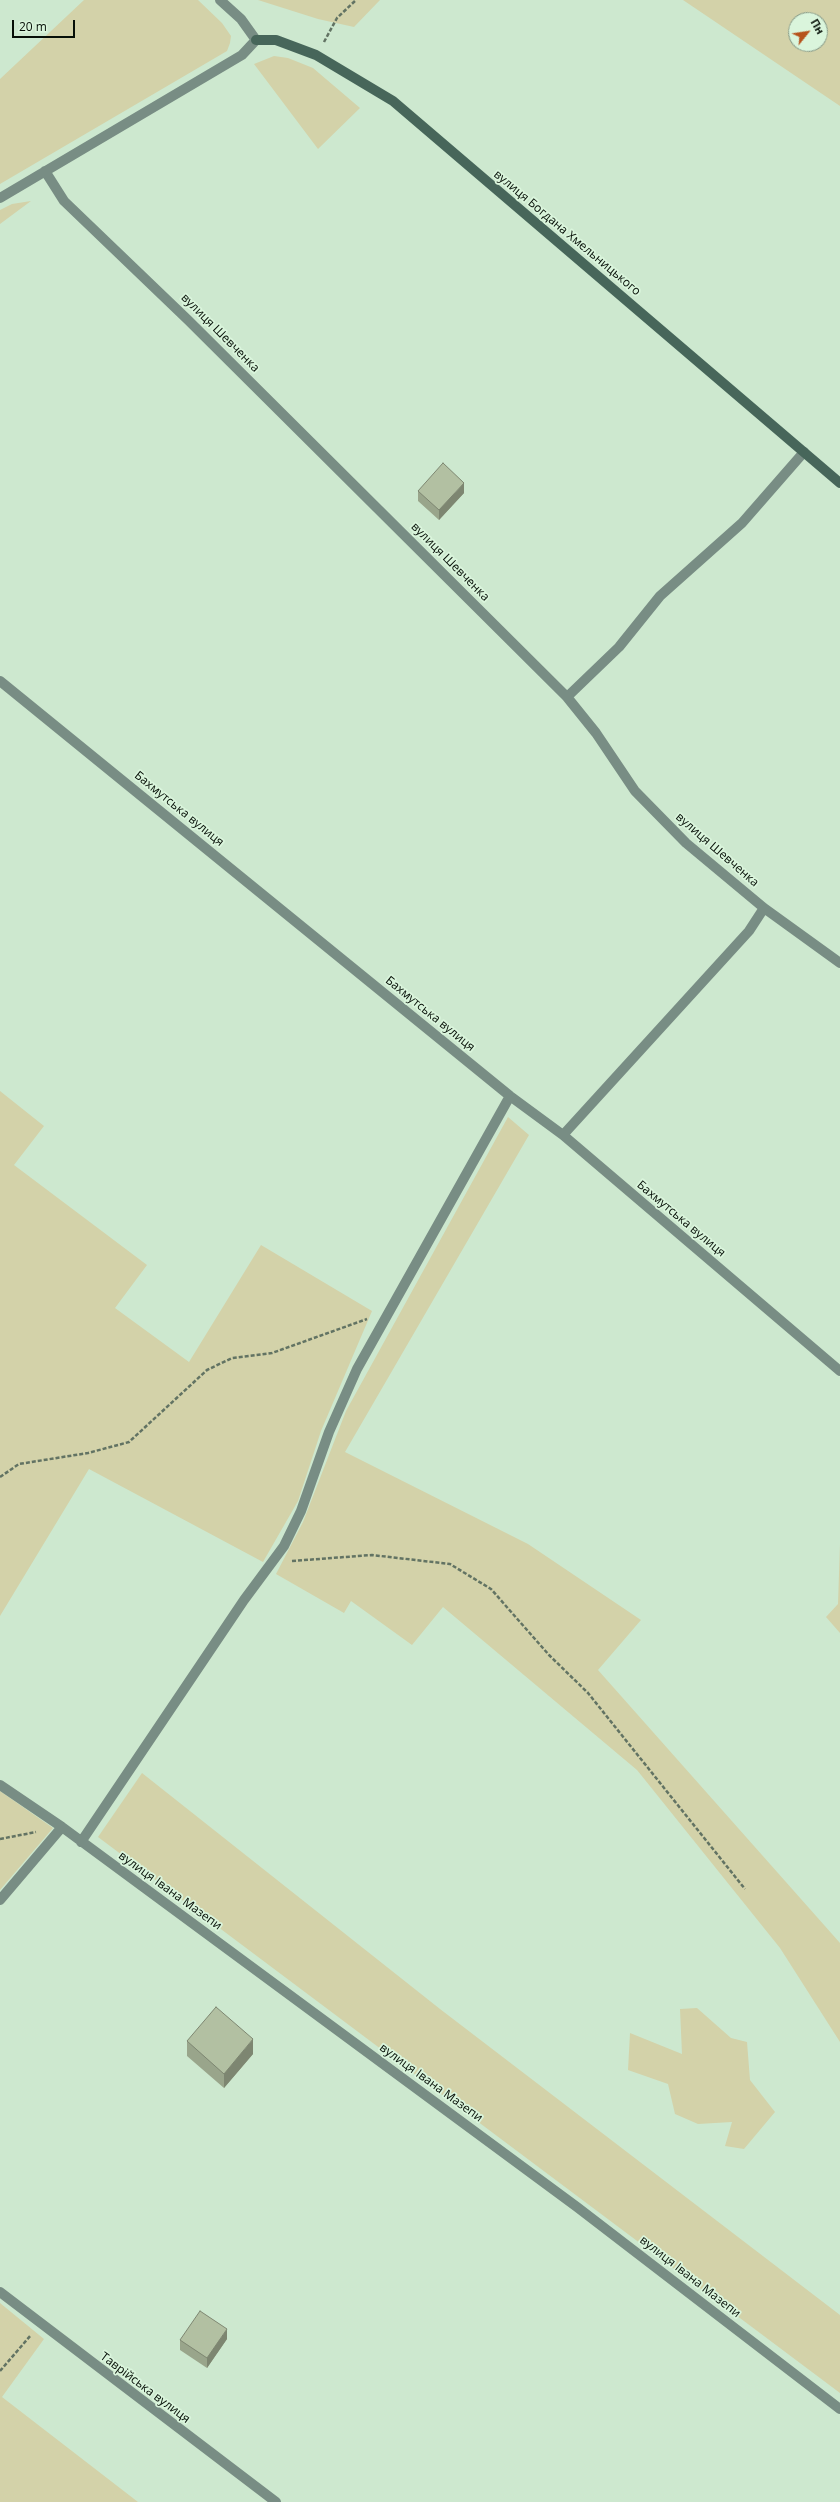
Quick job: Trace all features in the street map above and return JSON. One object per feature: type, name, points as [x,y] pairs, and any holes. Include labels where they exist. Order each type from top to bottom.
[{"type":"street","points":[[0,198],[242,55],[256,40],[240,19],[220,0]]},
{"type":"street","name":"вулиця Богдана Хмельницького","points":[[256,40],[276,40],[316,55],[393,101],[840,483]]},
{"type":"street","name":"вулиця Шевченка","points":[[45,171],[64,201],[188,320],[567,697],[596,733],[634,791],[686,843],[764,908],[840,963]]},
{"type":"street","points":[[567,697],[619,647],[660,596],[742,523],[804,452]]},
{"type":"street","name":"Бахмутська вулиця","points":[[0,680],[510,1096],[563,1135],[840,1371]]},
{"type":"street","points":[[563,1135],[744,936],[764,908]]},
{"type":"street","points":[[81,1842],[284,1546],[301,1511],[329,1432],[357,1369],[510,1096]]},
{"type":"street","name":"вулиця Івана Мазепи","points":[[0,1785],[62,1827],[577,2207],[840,2409]]},
{"type":"street","points":[[0,1900],[62,1827]]},
{"type":"street","name":"Таврійська вулиця","points":[[0,2292],[40,2324],[276,2502]]},
{"type":"path","points":[[316,55],[336,18],[356,0]]},
{"type":"path","points":[[0,1477],[19,1464],[88,1453],[129,1442],[207,1370],[232,1358],[272,1353],[388,1312]]},
{"type":"path","points":[[272,1562],[372,1555],[450,1564],[491,1588],[549,1655],[588,1692],[745,1889]]},
{"type":"path","points":[[0,1840],[62,1827]]},
{"type":"path","points":[[0,2371],[40,2324]]},
{"type":"green space","points":[[84,0],[198,0],[222,23],[231,36],[230,43],[227,51],[0,184],[0,79]]},
{"type":"green space","points":[[258,0],[380,0],[354,27],[318,19]]},
{"type":"green space","points":[[683,0],[840,0],[840,106]]},
{"type":"green space","points":[[274,56],[288,58],[313,68],[360,108],[318,149],[254,64]]},
{"type":"green space","points":[[31,201],[0,224],[0,210],[12,204]]},
{"type":"green space","points":[[0,1091],[44,1126],[14,1165],[147,1265],[115,1308],[189,1362],[261,1245],[372,1311],[321,1431],[298,1501],[263,1562],[89,1469],[0,1616]]},
{"type":"green space","points":[[508,1117],[529,1135],[345,1452],[528,1544],[641,1620],[598,1670],[840,1943],[840,2042],[780,1948],[637,1770],[443,1607],[412,1645],[351,1601],[344,1613],[276,1574],[303,1522],[346,1411]]},
{"type":"green space","points":[[840,1544],[840,1633],[826,1617],[838,1604]]},
{"type":"green space","points":[[142,1773],[440,2009],[840,2315],[840,2393],[98,1837]]},
{"type":"green space","points":[[0,1791],[53,1828],[0,1890]]},
{"type":"green space","points":[[697,2008],[731,2038],[747,2042],[750,2080],[775,2112],[744,2149],[725,2146],[732,2122],[698,2124],[675,2114],[668,2084],[628,2070],[630,2033],[682,2054],[680,2009]]},
{"type":"green space","points":[[0,2303],[44,2339],[2,2397],[138,2502],[0,2502]]},
{"type":"building","points":[[443,463],[464,483],[439,510],[418,491]]},
{"type":"building","points":[[216,2007],[253,2039],[224,2074],[187,2041]]},
{"type":"building","points":[[200,2311],[227,2329],[207,2358],[180,2340]]}]
